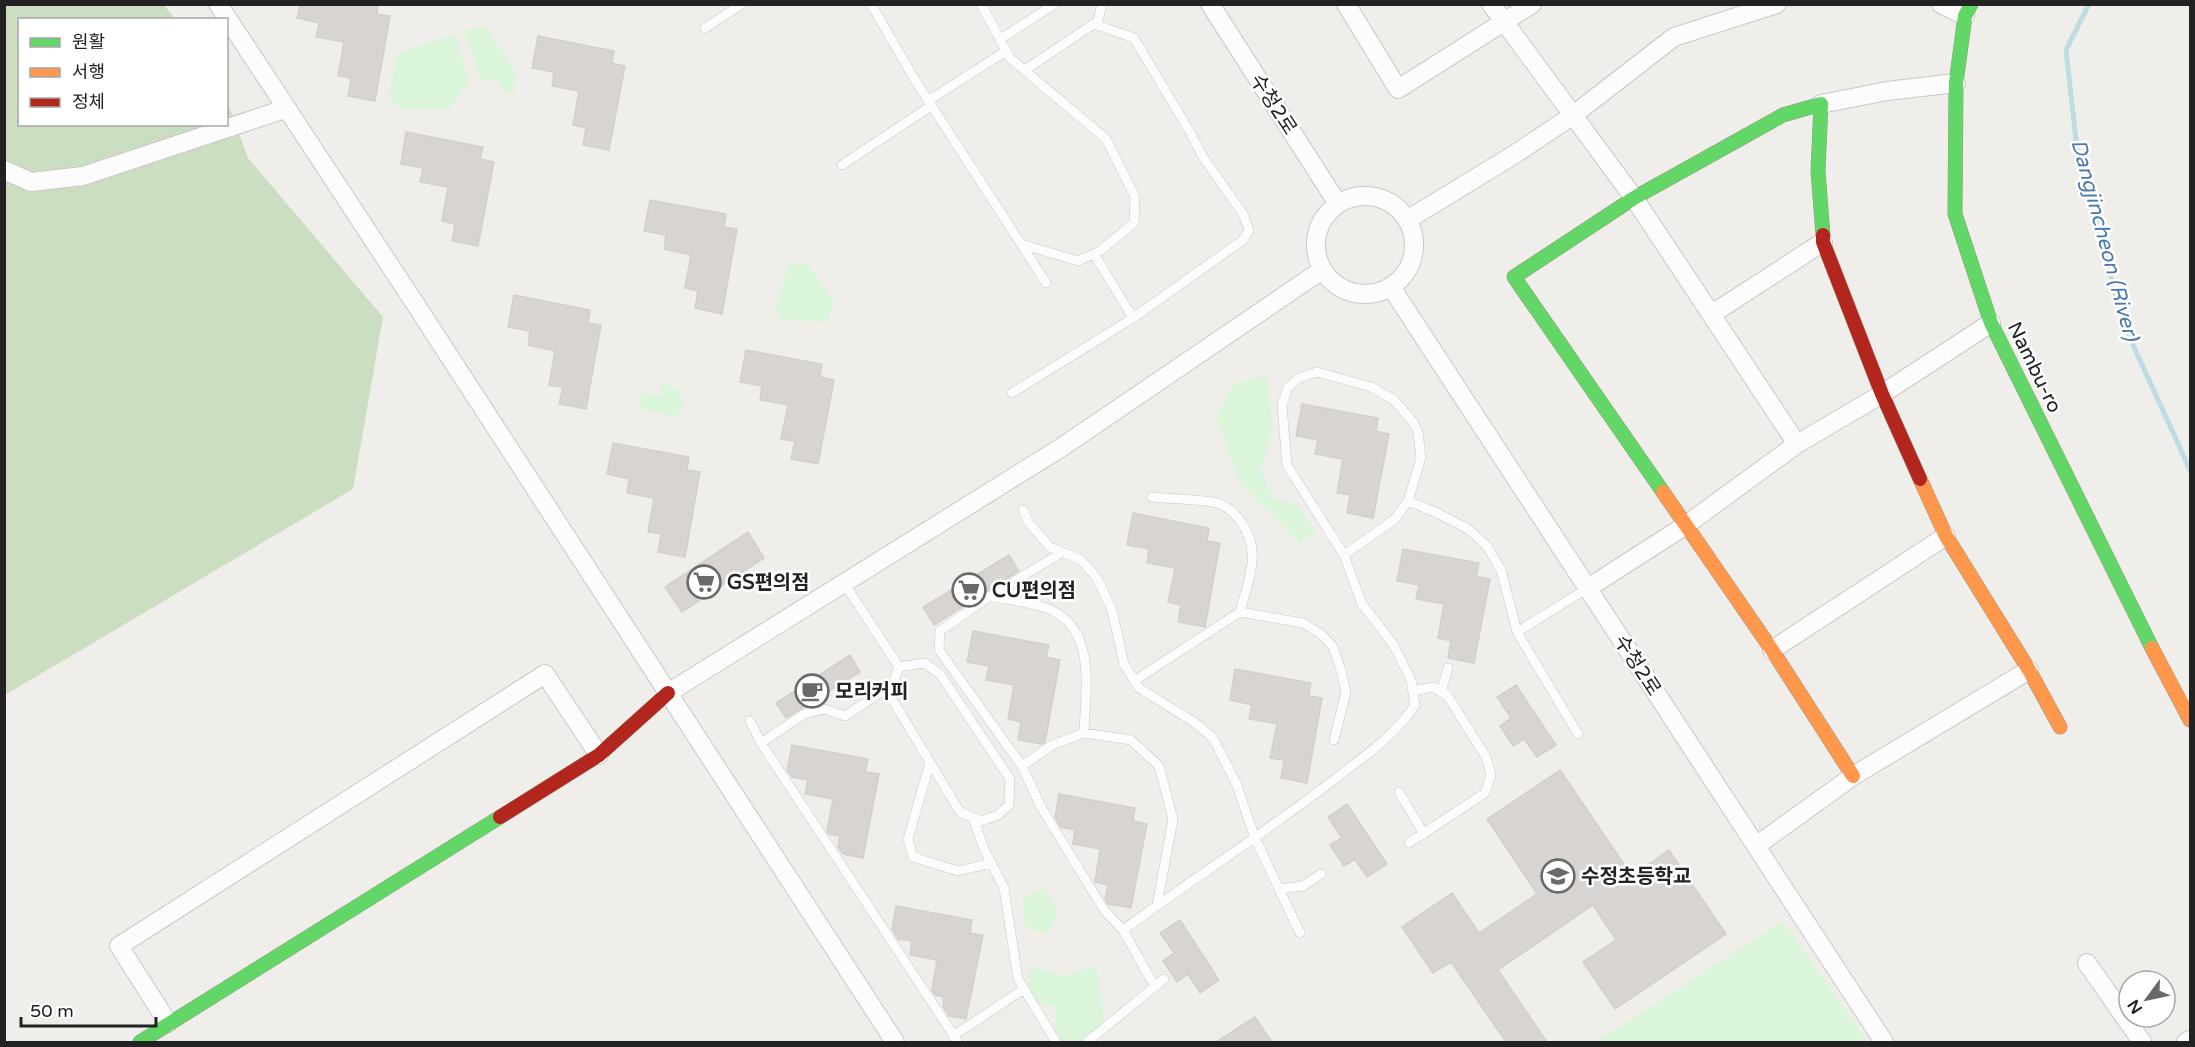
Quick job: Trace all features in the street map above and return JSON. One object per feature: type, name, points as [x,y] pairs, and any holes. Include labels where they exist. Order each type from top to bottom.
[{"type":"street","points":[[218,4],[227,18]]},
{"type":"street","name":"수청2로","points":[[1210,4],[1338,204]]},
{"type":"street","points":[[1346,4],[1398,89],[1532,4]]},
{"type":"street","points":[[1491,4],[1634,198],[1797,444]]},
{"type":"street","points":[[1407,220],[1572,116],[1674,37],[1777,4]]},
{"type":"street","points":[[1941,4],[1968,10]]},
{"type":"street","name":"Nambu-ro","points":[[1968,10],[1956,83],[1955,214],[1991,322],[2163,671],[2190,720]]},
{"type":"street","points":[[228,20],[895,1042]]},
{"type":"street","points":[[1853,776],[1772,650],[1514,277],[1634,198],[1783,115],[1821,104],[1887,91],[1956,83]]},
{"type":"street","points":[[1821,104],[1818,171],[1823,242],[1882,393],[1947,536],[2029,670],[2060,727]]},
{"type":"street","points":[[4,170],[31,182],[83,176],[285,109]]},
{"type":"street","points":[[1363,196],[1376,198],[1398,210],[1407,220],[1412,232],[1412,257],[1408,269],[1391,287],[1377,293],[1361,294],[1332,282],[1322,270],[1317,256],[1316,241],[1319,227],[1327,214],[1338,204],[1363,196]]},
{"type":"street","points":[[1712,314],[1823,242]]},
{"type":"street","points":[[140,1042],[599,755],[668,693],[1062,447],[1322,270]]},
{"type":"street","name":"수청2로","points":[[1391,287],[1884,1042]]},
{"type":"street","points":[[1587,588],[1686,525],[1797,444],[1882,393],[1991,322]]},
{"type":"street","points":[[1772,650],[1947,536]]},
{"type":"street","points":[[1756,846],[1853,776],[2029,670]]},
{"type":"street","points":[[168,1023],[119,946],[545,674],[599,755]]},
{"type":"street","points":[[2087,963],[2142,1042]]},
{"type":"street","points":[[2186,1042],[2190,1040]]},
{"type":"lane","points":[[705,28],[742,4]]},
{"type":"lane","points":[[871,4],[930,103],[1046,283]]},
{"type":"lane","points":[[981,4],[1010,58],[1106,139],[1135,197],[1134,222],[1094,254],[1078,261],[1021,244]]},
{"type":"lane","points":[[1000,39],[1055,4]]},
{"type":"lane","points":[[1025,70],[1098,21],[1102,4]]},
{"type":"lane","points":[[1012,393],[1133,318],[1243,240],[1249,230],[1243,214],[1203,157],[1134,38],[1094,24]]},
{"type":"lane","points":[[842,165],[1006,51]]},
{"type":"lane","points":[[1094,254],[1133,318]]},
{"type":"lane","points":[[1123,930],[1279,822],[1373,749],[1405,720],[1415,705],[1411,680],[1393,644],[1362,604],[1344,555],[1287,465],[1282,405],[1288,387],[1299,378],[1317,372],[1371,387],[1394,400],[1413,422],[1418,432],[1420,458],[1408,501],[1395,519],[1344,555]]},
{"type":"lane","points":[[1134,681],[1240,612],[1253,561],[1252,546],[1247,530],[1235,514],[1219,503],[1152,497]]},
{"type":"lane","points":[[1408,501],[1468,529],[1487,546],[1501,570],[1517,632],[1578,734]]},
{"type":"lane","points":[[1023,510],[1029,523],[1050,547],[1081,560],[1097,578],[1112,610],[1124,664],[1139,688],[1194,722],[1213,738],[1236,783],[1255,838],[1300,933]]},
{"type":"lane","points":[[1061,553],[990,596],[939,631],[939,650],[1022,766],[1041,807],[1104,910],[1123,930],[1155,987]]},
{"type":"lane","points":[[844,583],[899,667]]},
{"type":"lane","points":[[1517,632],[1587,588]]},
{"type":"lane","points":[[990,596],[1051,610],[1067,619],[1080,637],[1085,660],[1084,734]]},
{"type":"lane","points":[[1240,612],[1303,623],[1321,634],[1333,647],[1346,692],[1334,740]]},
{"type":"lane","points":[[930,668],[944,658]]},
{"type":"lane","points":[[924,663],[940,674],[1010,779],[1009,805],[998,815],[981,821],[960,812],[892,699],[892,685],[899,667],[924,663]]},
{"type":"lane","points":[[1441,692],[1448,668]]},
{"type":"lane","points":[[761,743],[804,714],[824,710],[845,716],[892,685]]},
{"type":"lane","points":[[1409,843],[1485,793],[1491,775],[1486,757],[1447,695],[1433,687],[1413,691]]},
{"type":"lane","points":[[750,721],[761,743],[955,1039],[1024,989]]},
{"type":"lane","points":[[1022,766],[1052,745],[1084,734],[1131,740],[1159,766],[1173,819],[1157,905]]},
{"type":"lane","points":[[930,762],[908,839],[913,857],[958,871],[991,863]]},
{"type":"lane","points":[[1399,792],[1424,834]]},
{"type":"lane","points":[[974,818],[984,849],[1004,888],[1018,979],[1056,1042]]},
{"type":"lane","points":[[1279,889],[1303,886],[1321,874]]},
{"type":"lane","points":[[1087,1042],[1164,979]]},
{"type":"green space","points":[[4,5],[164,5],[174,18],[18,18],[18,126],[228,126],[228,104],[248,158],[383,317],[353,489],[5,695]]},
{"type":"green space","points":[[486,27],[516,72],[514,94],[506,93],[496,80],[480,79],[464,31]]},
{"type":"green space","points":[[455,34],[469,82],[450,109],[404,110],[390,100],[397,54]]},
{"type":"green space","points":[[789,264],[808,265],[835,303],[826,322],[783,320],[775,309]]},
{"type":"green space","points":[[1266,375],[1273,424],[1261,470],[1273,497],[1299,506],[1316,531],[1300,543],[1239,482],[1216,416],[1234,384]]},
{"type":"green space","points":[[661,382],[680,391],[684,405],[676,417],[637,408],[643,392],[663,397]]},
{"type":"green space","points":[[1044,888],[1056,910],[1055,921],[1048,934],[1025,925],[1022,899]]},
{"type":"green space","points":[[1783,921],[1867,1042],[1596,1042]]},
{"type":"green space","points":[[1032,966],[1063,976],[1096,966],[1105,1024],[1091,1042],[1056,1042],[1055,1006],[1023,1002]]},
{"type":"building","points":[[300,4],[378,4],[377,14],[390,16],[375,101],[348,96],[351,78],[338,76],[344,42],[316,37],[319,23],[297,18]]},
{"type":"building","points":[[538,36],[614,51],[612,63],[625,66],[609,150],[583,145],[586,128],[573,125],[579,91],[552,86],[554,72],[532,68]]},
{"type":"building","points":[[406,132],[483,147],[480,159],[494,162],[478,246],[452,241],[455,224],[442,221],[448,187],[420,182],[423,168],[401,164]]},
{"type":"building","points":[[650,200],[726,214],[724,227],[737,229],[722,314],[695,308],[698,291],[685,288],[691,255],[664,249],[666,235],[644,231]]},
{"type":"building","points":[[514,295],[590,310],[588,323],[601,325],[586,409],[559,404],[563,387],[549,385],[555,351],[528,345],[530,331],[508,327]]},
{"type":"building","points":[[746,350],[822,364],[820,377],[834,380],[818,464],[791,459],[795,441],[781,439],[788,405],[760,400],[762,386],[740,382]]},
{"type":"building","points":[[1302,404],[1378,418],[1376,431],[1389,434],[1373,518],[1347,513],[1350,495],[1337,493],[1343,459],[1315,454],[1318,440],[1296,436]]},
{"type":"building","points":[[613,443],[689,457],[687,470],[700,472],[685,557],[658,552],[661,534],[648,532],[654,498],[627,493],[629,479],[607,474]]},
{"type":"building","points":[[1133,513],[1209,528],[1207,541],[1220,543],[1205,627],[1178,622],[1181,605],[1168,602],[1175,568],[1147,563],[1149,549],[1127,545]]},
{"type":"building","points":[[748,532],[764,558],[682,612],[665,587]]},
{"type":"building","points":[[1403,549],[1479,563],[1476,576],[1490,579],[1474,663],[1448,658],[1451,641],[1438,638],[1444,604],[1416,599],[1419,585],[1397,581]]},
{"type":"building","points":[[1009,555],[1019,571],[934,625],[923,607]]},
{"type":"building","points":[[973,631],[1049,645],[1046,657],[1060,660],[1045,742],[1042,744],[1018,740],[1021,722],[1008,719],[1014,685],[986,680],[989,666],[967,662]]},
{"type":"building","points":[[850,655],[860,672],[786,718],[776,703]]},
{"type":"building","points":[[1235,669],[1311,683],[1309,696],[1322,698],[1307,783],[1281,778],[1284,760],[1270,758],[1277,724],[1249,719],[1252,705],[1230,700]]},
{"type":"building","points":[[1516,685],[1556,745],[1537,757],[1524,739],[1513,746],[1500,726],[1511,718],[1497,697]]},
{"type":"building","points":[[792,745],[868,759],[865,772],[879,774],[863,858],[843,854],[838,847],[840,836],[829,834],[827,831],[833,799],[805,794],[808,780],[792,777],[787,770]]},
{"type":"building","points":[[1560,770],[1632,876],[1669,850],[1726,934],[1615,1009],[1583,962],[1616,940],[1593,905],[1498,970],[1547,1042],[1506,1042],[1451,962],[1433,973],[1402,927],[1452,893],[1479,933],[1537,894],[1487,819]]},
{"type":"building","points":[[1059,794],[1135,808],[1133,821],[1147,824],[1131,908],[1108,904],[1105,899],[1108,885],[1095,882],[1100,849],[1073,844],[1075,830],[1061,827],[1055,817]]},
{"type":"building","points":[[1347,804],[1387,864],[1367,877],[1355,859],[1344,866],[1330,845],[1342,838],[1328,817]]},
{"type":"building","points":[[896,906],[972,920],[970,933],[983,935],[966,1019],[949,1016],[943,1006],[944,997],[935,995],[932,990],[937,960],[910,955],[912,941],[898,939],[892,929]]},
{"type":"building","points":[[1180,920],[1219,980],[1200,993],[1188,974],[1177,982],[1163,961],[1174,953],[1160,933]]},
{"type":"building","points":[[1255,1017],[1272,1042],[1216,1042]]},
{"type":"waterway","name":"Dangjincheon (River)","points":[[2089,4],[2066,50],[2077,149],[2124,325],[2190,470]]},
{"type":"traffic: fast","points":[[1971,4],[1965,16],[1956,83],[1955,214],[1991,323],[2152,648]]},
{"type":"traffic: fast","points":[[1663,492],[1514,277],[1634,198],[1783,115],[1821,104],[1818,171],[1823,235]]},
{"type":"traffic: fast","points":[[140,1042],[500,817]]},
{"type":"traffic: slow","points":[[1920,479],[1946,536],[2029,670],[2060,727]]},
{"type":"traffic: slow","points":[[1663,492],[1772,650],[1853,776]]},
{"type":"traffic: slow","points":[[2152,648],[2190,720]]},
{"type":"traffic: jam","points":[[1823,235],[1823,242],[1882,394],[1920,479]]},
{"type":"traffic: jam","points":[[500,817],[599,755],[668,693]]},
{"type":"place","name":"GS편의점","points":[[704,582]]},
{"type":"place","name":"CU편의점","points":[[969,590]]},
{"type":"place","name":"모리커피","points":[[812,691]]},
{"type":"place","name":"수정초등학교","points":[[1558,876]]}]
